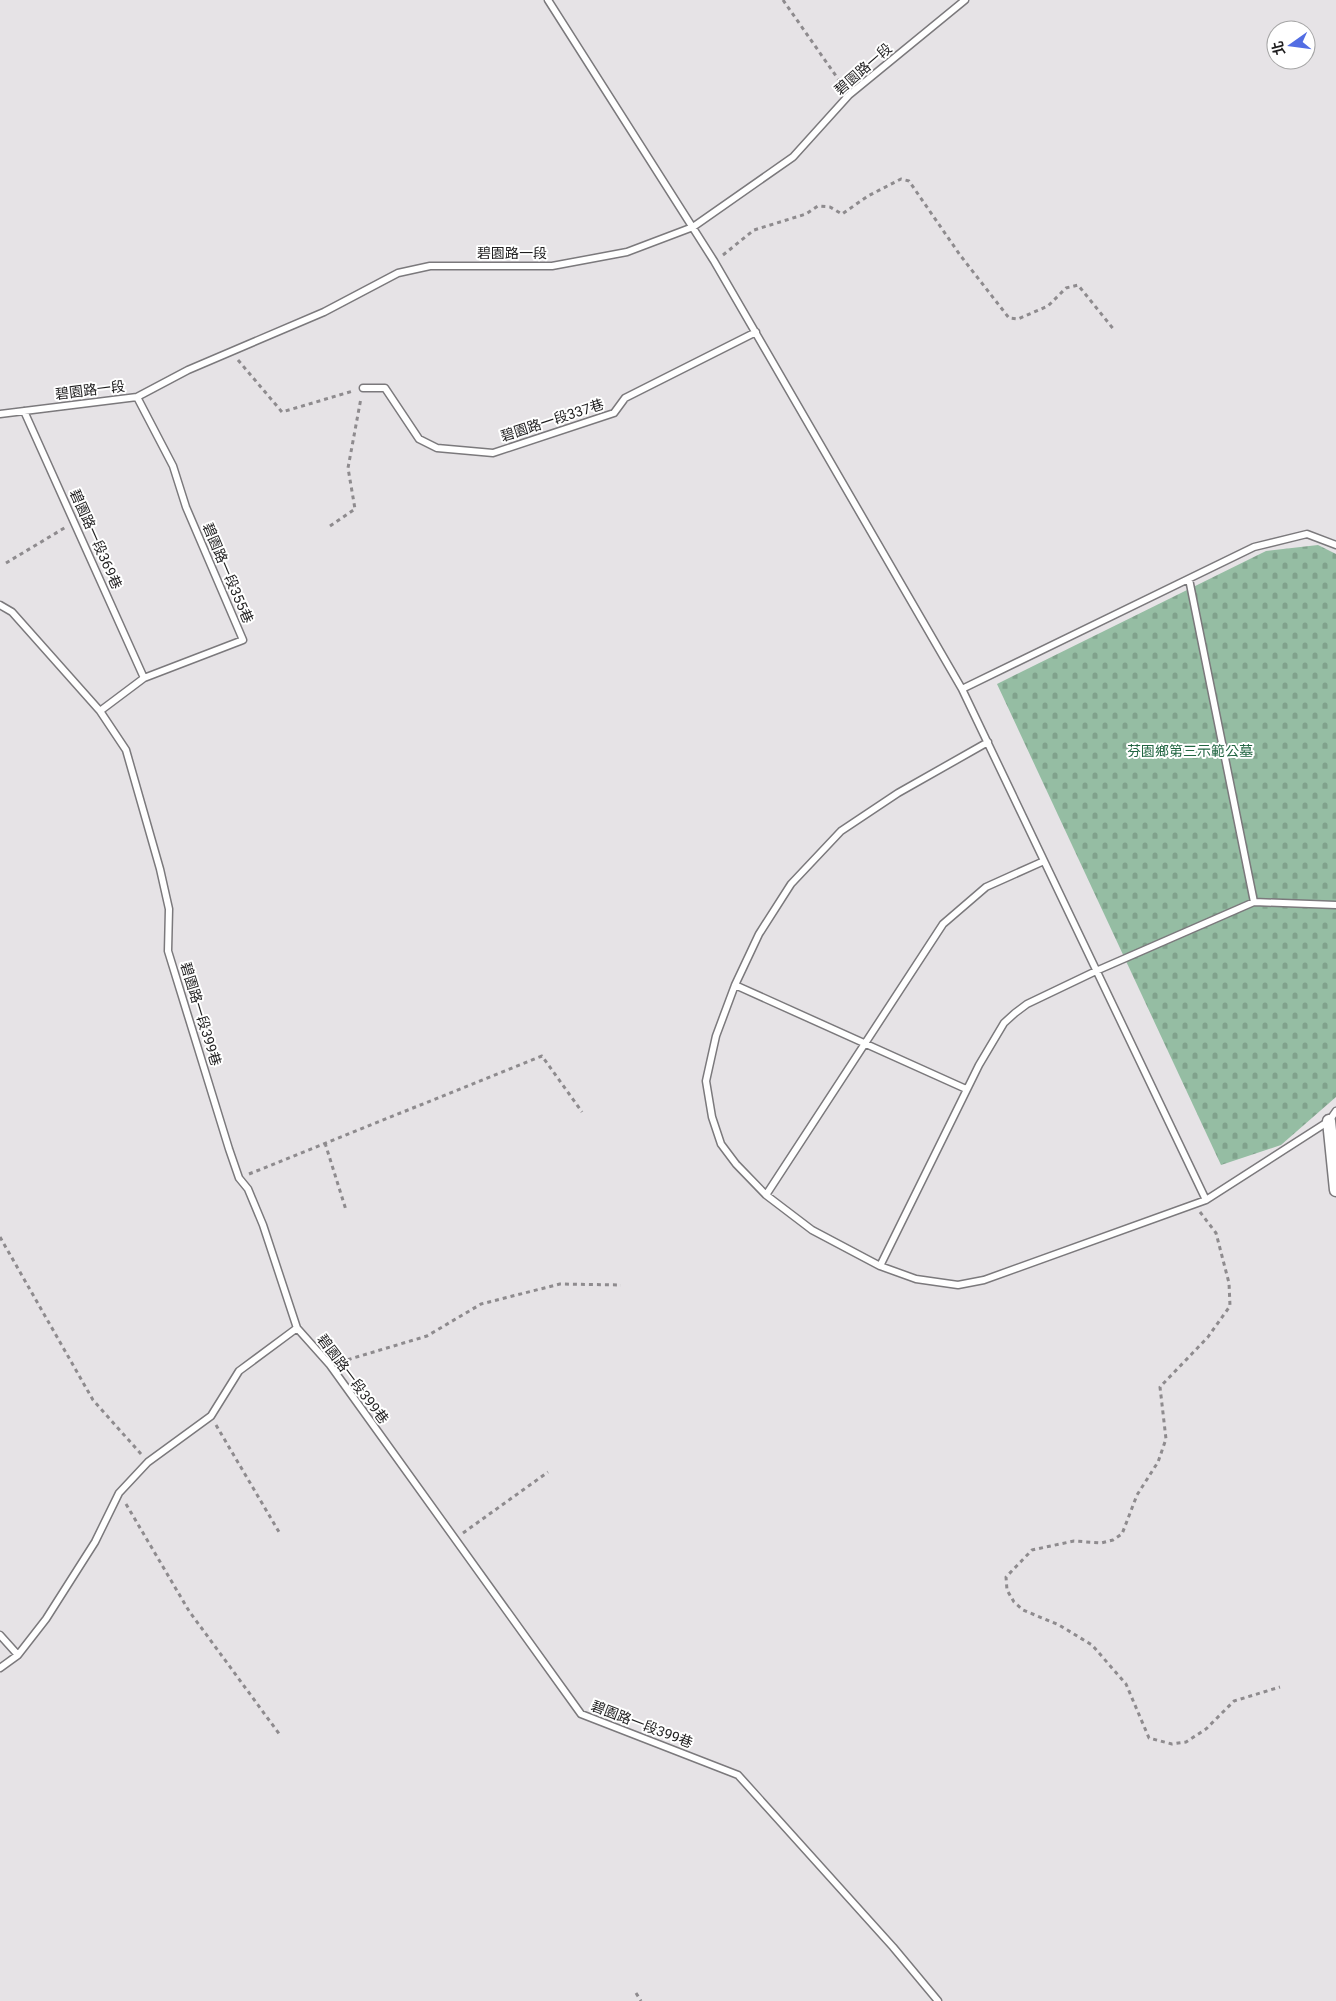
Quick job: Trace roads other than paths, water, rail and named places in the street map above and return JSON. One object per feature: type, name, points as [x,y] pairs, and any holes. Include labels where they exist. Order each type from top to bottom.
[{"type":"street","points":[[1333,1116],[1336,1190]]},
{"type":"lane","points":[[548,0],[693,227],[756,332],[962,689],[1206,1200]]},
{"type":"lane","name":"碧園路一段","points":[[0,414],[137,397],[188,370],[324,312],[398,273],[430,266],[552,266],[627,252],[693,227],[793,157],[849,95],[965,0]]},
{"type":"lane","name":"碧園路一段337巷","points":[[363,388],[385,388],[419,440],[437,448],[493,453],[614,413],[625,398],[756,332]]},
{"type":"lane","name":"碧園路一段355巷","points":[[100,711],[144,678],[243,640],[186,507],[173,466],[137,397]]},
{"type":"lane","name":"碧園路一段369巷","points":[[24,411],[144,678]]},
{"type":"lane","points":[[962,689],[1254,547],[1307,534],[1336,545]]},
{"type":"lane","points":[[1189,578],[1254,902]]},
{"type":"lane","name":"碧園路一段399巷","points":[[0,605],[12,612],[100,711],[126,750],[160,869],[169,909],[168,951],[239,1178],[248,1189],[263,1225],[297,1328],[330,1364],[581,1714],[738,1775],[938,2001]]},
{"type":"lane","points":[[988,742],[898,793],[841,831],[791,884],[759,934],[735,985],[716,1036],[706,1081],[712,1117],[721,1144],[736,1164],[766,1194],[812,1230],[880,1266],[916,1279],[958,1285],[984,1280],[1206,1200],[1333,1116]]},
{"type":"lane","points":[[766,1194],[943,924],[986,886],[1044,861]]},
{"type":"lane","points":[[880,1266],[966,1089],[1004,1023],[1015,1013],[1027,1004],[1096,971],[1254,902],[1336,905]]},
{"type":"lane","points":[[735,985],[966,1089]]},
{"type":"lane","points":[[0,1668],[18,1655],[46,1619],[95,1542],[119,1493],[148,1462],[211,1416],[239,1371],[297,1328]]},
{"type":"lane","points":[[0,1635],[18,1655]]},
{"type":"park label","name":"芬園鄉第三示範公墓","points":[[1190,751]]}]
